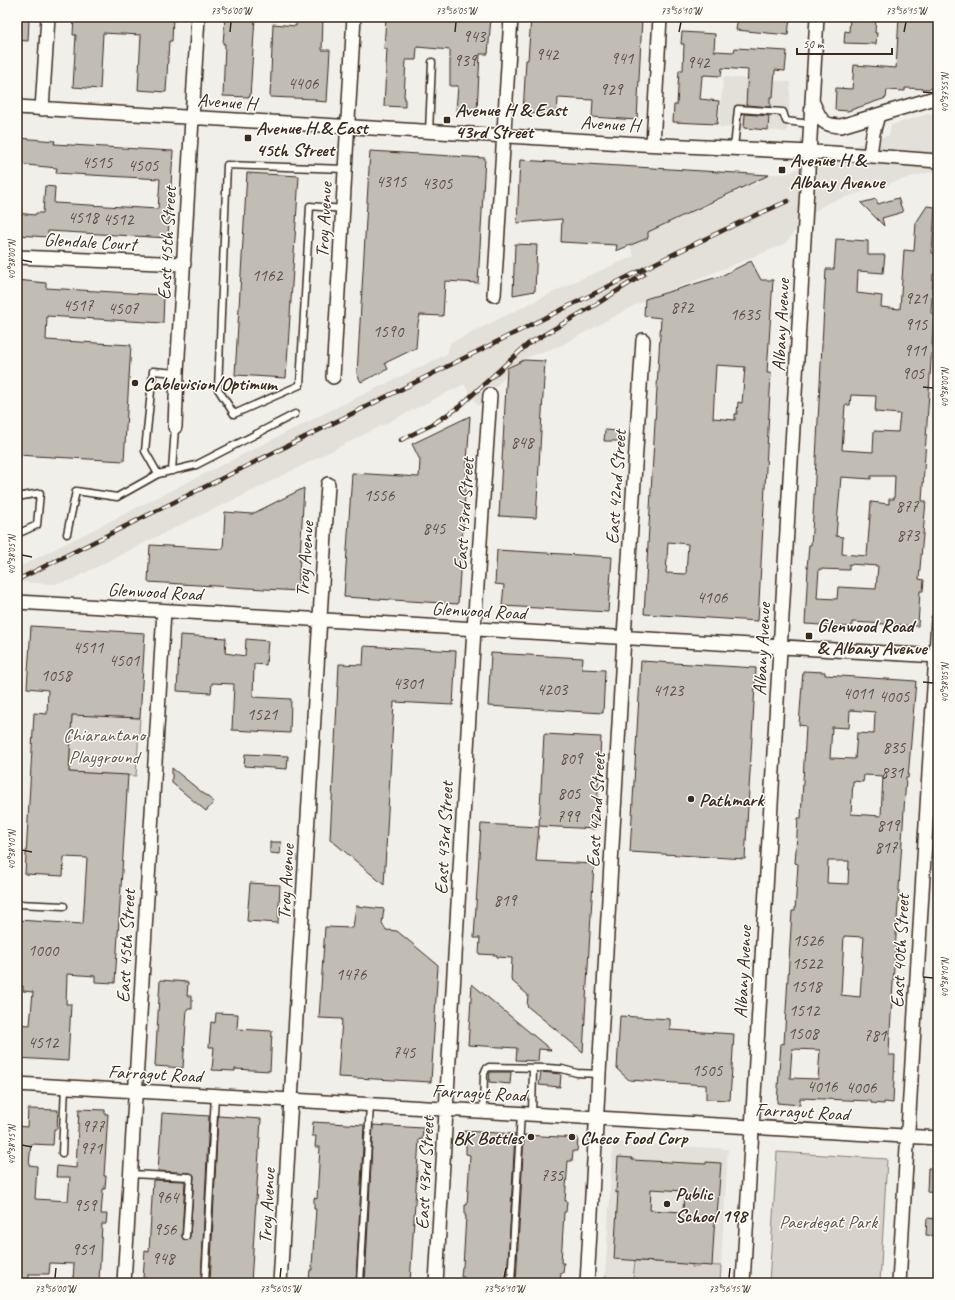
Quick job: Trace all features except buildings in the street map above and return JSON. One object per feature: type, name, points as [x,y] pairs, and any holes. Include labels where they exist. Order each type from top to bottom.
[{"type":"street","points":[[42,109],[48,17]]},
{"type":"street","name":"East 45th Street","points":[[175,427],[198,17]]},
{"type":"street","name":"Troy Avenue","points":[[333,377],[354,17]]},
{"type":"street","points":[[494,295],[511,17]]},
{"type":"street","points":[[653,144],[660,17]]},
{"type":"street","name":"Albany Avenue","points":[[743,1283],[817,17]]},
{"type":"street","points":[[812,100],[823,122],[831,126],[841,126],[938,97]]},
{"type":"street","name":"Avenue H","points":[[17,107],[429,132],[870,155],[938,162]]},
{"type":"street","points":[[870,155],[873,133],[878,115]]},
{"type":"street","name":"Glendale Court","points":[[17,257],[184,264]]},
{"type":"street","name":"East 42nd Street","points":[[587,1283],[624,637],[643,340]]},
{"type":"street","name":"East 43rd Street","points":[[436,1283],[474,629],[490,395]]},
{"type":"street","name":"Troy Avenue","points":[[280,1283],[328,484]]},
{"type":"street","name":"Glenwood Road","points":[[17,602],[937,656]]},
{"type":"street","name":"East 45th Street","points":[[124,1283],[164,610]]},
{"type":"street","name":"East 40th Street","points":[[899,1283],[938,620]]},
{"type":"street","name":"Farragut Road","points":[[17,1084],[938,1138]]},
{"type":"lane","points":[[429,132],[432,62]]},
{"type":"lane","points":[[734,148],[738,109],[783,112],[786,121],[810,124]]},
{"type":"lane","points":[[343,209],[310,206],[300,385],[234,414],[218,389],[228,165],[345,169]]},
{"type":"lane","points":[[158,474],[145,451],[153,371],[177,373]]},
{"type":"lane","points":[[67,534],[76,491],[117,497],[158,474],[196,465],[295,414]]},
{"type":"lane","name":"East 45th Street","points":[[172,471],[175,427]]},
{"type":"lane","points":[[17,497],[40,493],[37,525],[17,534]]},
{"type":"lane","points":[[17,904],[64,906]]},
{"type":"lane","points":[[483,1111],[484,1074],[486,1069],[489,1067],[562,1069],[577,1073],[599,1074]]},
{"type":"lane","points":[[511,1283],[526,1114],[532,1068]]},
{"type":"lane","points":[[62,1153],[65,1087]]},
{"type":"lane","points":[[205,1283],[215,1096]]},
{"type":"lane","points":[[360,1283],[370,1105]]},
{"type":"lane","points":[[131,1174],[190,1178],[186,1236]]},
{"type":"shaded area","points":[[723,77],[791,82],[787,132],[719,127]]},
{"type":"shaded area","points":[[938,111],[938,171],[914,176],[827,203],[805,218],[785,244],[637,304],[562,345],[525,358],[507,368],[504,378],[478,406],[464,384],[69,581],[53,584],[17,582],[17,568],[335,408],[447,354],[450,343],[574,282],[634,256],[630,246],[648,238],[648,232],[761,181],[762,174],[786,174],[833,153],[889,135],[891,125]]},
{"type":"shaded area","name":"Public School 198","points":[[613,1142],[728,1149],[721,1266],[699,1265],[699,1267],[692,1267],[692,1265],[635,1261],[633,1279],[605,1277]]},
{"type":"green space","name":"Chiarantano Playground","points":[[72,714],[140,718],[136,776],[69,772]]},
{"type":"green space","name":"Paerdegat Park","points":[[777,1152],[887,1159],[880,1283],[769,1283]]},
{"type":"green space","points":[[635,1261],[692,1264],[692,1267],[699,1267],[699,1265],[721,1266],[720,1283],[605,1283],[605,1277],[633,1279]]},
{"type":"railway","points":[[17,580],[688,247],[788,201]]},
{"type":"railway","points":[[401,440],[433,424],[459,407],[528,344],[595,305],[644,274]]},
{"type":"place","name":"Avenue H & East 43rd Street","points":[[447,120]]},
{"type":"place","name":"Avenue H & East 45th Street","points":[[248,138]]},
{"type":"place","name":"Avenue H & Albany Avenue","points":[[782,170]]},
{"type":"place","name":"Cablevision/Optimum","points":[[135,383]]},
{"type":"place","name":"Glenwood Road & Albany Avenue","points":[[809,636]]},
{"type":"place","name":"Pathmark","points":[[691,799]]},
{"type":"place","name":"BK Bottles","points":[[531,1137]]},
{"type":"place","name":"Checo Food Corp","points":[[572,1137]]},
{"type":"place","name":"Public School 198","points":[[667,1204]]}]
